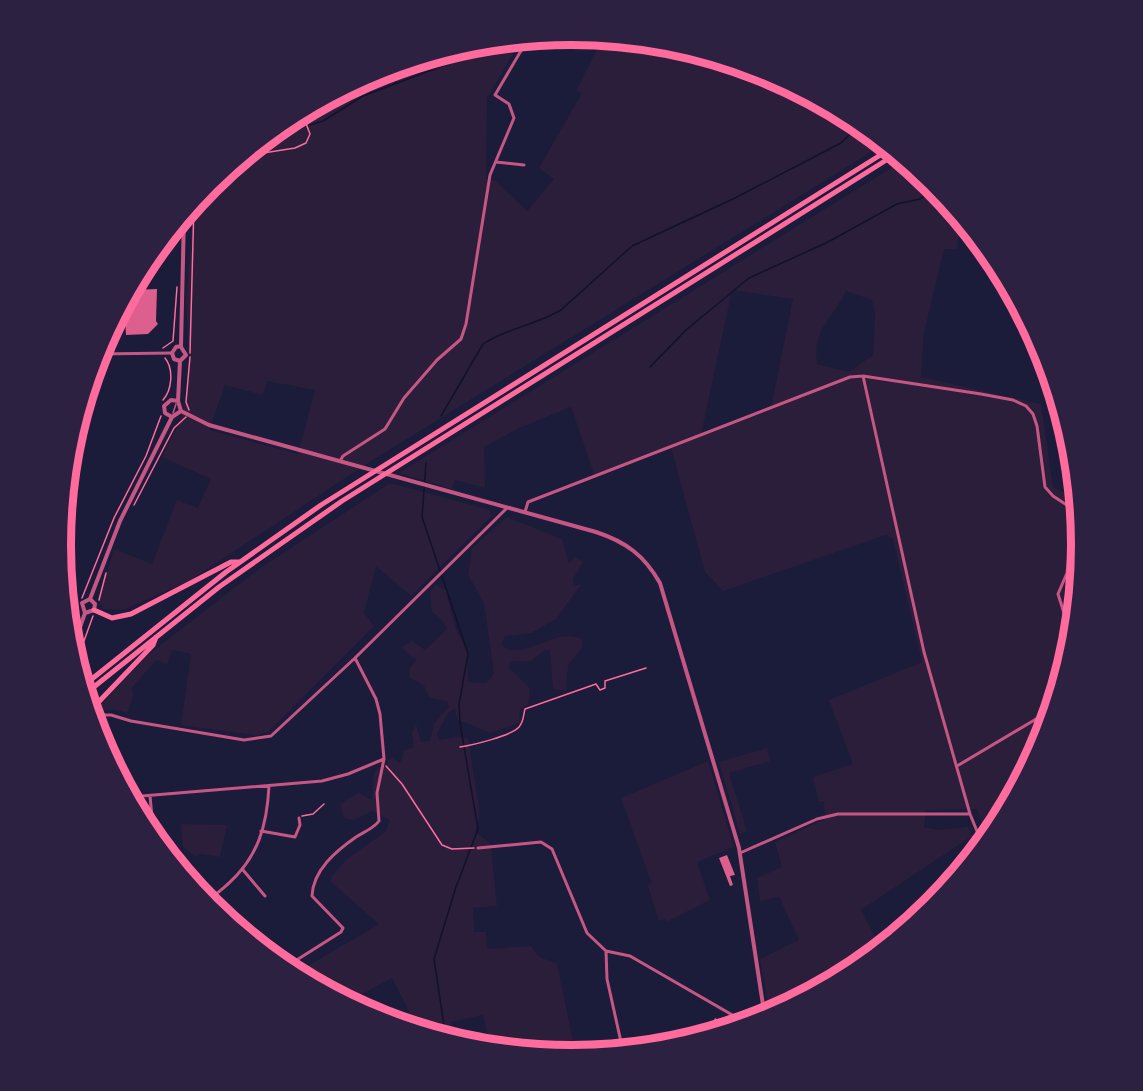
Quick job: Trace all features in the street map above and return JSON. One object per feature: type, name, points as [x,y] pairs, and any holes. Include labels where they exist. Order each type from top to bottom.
[{"type":"highway","points":[[90,681],[239,562],[363,477],[883,153]]},
{"type":"highway","points":[[92,688],[282,541],[398,465],[889,159]]},
{"type":"highway","points":[[96,611],[112,618],[131,614],[231,562],[239,562]]},
{"type":"highway","points":[[97,703],[153,645],[157,636]]},
{"type":"street","points":[[340,461],[343,456],[385,429],[404,398],[437,360],[461,339],[466,324],[490,174],[514,118],[509,104],[495,95],[523,47]]},
{"type":"street","points":[[496,162],[524,165]]},
{"type":"street","points":[[181,411],[178,401],[180,361],[186,355],[181,346],[184,229]]},
{"type":"street","points":[[171,353],[176,347],[181,346]]},
{"type":"street","points":[[109,354],[171,353]]},
{"type":"street","points":[[171,353],[174,359],[180,361]]},
{"type":"street","points":[[525,512],[528,502],[850,377],[863,376],[992,396],[1026,406],[1033,414],[1036,426],[1045,487],[1053,496],[1070,507]]},
{"type":"street","points":[[863,376],[924,652],[979,837]]},
{"type":"street","points":[[172,417],[165,413],[164,406],[171,400],[178,401]]},
{"type":"street","points":[[181,411],[208,425],[525,512],[612,538],[636,551],[660,583],[740,853],[763,1008]]},
{"type":"street","points":[[79,631],[85,613],[82,603],[90,599],[113,537],[172,417],[181,411]]},
{"type":"street","points":[[101,715],[229,738],[262,739],[282,728],[507,507]]},
{"type":"street","points":[[1067,618],[1058,594],[1068,573],[1072,536]]},
{"type":"street","points":[[85,613],[96,611],[95,604],[90,599]]},
{"type":"street","points":[[298,965],[296,961],[341,932],[343,928],[312,896],[317,875],[344,846],[380,821],[377,792],[384,759],[379,707],[355,658]]},
{"type":"street","points":[[957,766],[1041,717]]},
{"type":"street","points":[[139,797],[322,781],[348,774],[384,759]]},
{"type":"street","points":[[214,895],[250,862],[261,831],[269,785]]},
{"type":"street","points":[[150,796],[152,819]]},
{"type":"street","points":[[740,853],[817,819],[838,814],[970,814]]},
{"type":"street","points":[[261,831],[295,837],[300,825],[298,818]]},
{"type":"street","points":[[478,848],[541,842],[547,844],[552,849],[587,933],[606,951],[630,956],[738,1017]]},
{"type":"street","points":[[243,870],[265,896]]},
{"type":"street","points":[[899,920],[913,911]]},
{"type":"street","points":[[606,951],[607,979],[621,1043]]},
{"type":"lane","points":[[172,417],[178,401]]},
{"type":"path","points":[[260,154],[295,148],[306,143],[309,131],[306,121]]},
{"type":"path","points":[[133,506],[174,428],[188,414],[194,217]]},
{"type":"path","points":[[161,402],[170,389],[170,365],[163,352],[163,347],[173,341],[175,332],[177,284]]},
{"type":"path","points":[[76,615],[114,518],[154,437],[162,417],[160,412]]},
{"type":"path","points":[[99,603],[106,572]]},
{"type":"path","points":[[82,647],[96,611]]},
{"type":"path","points":[[460,747],[473,745],[518,729],[524,720],[525,709],[596,684],[600,690],[605,688],[605,681],[646,668]]},
{"type":"path","points":[[384,759],[386,766],[402,784],[442,845],[449,849],[478,848]]},
{"type":"path","points":[[298,818],[313,814],[324,804]]},
{"type":"shaded area","points":[[599,46],[669,55],[701,62],[763,83],[822,112],[877,149],[368,463],[189,581],[123,610],[103,609],[99,599],[114,549],[152,564],[177,500],[198,508],[211,479],[162,457],[180,421],[185,402],[189,356],[186,300],[193,218],[195,215],[241,169],[293,129],[321,112],[380,83],[411,72],[442,62],[506,49],[513,54],[487,98],[486,179],[496,181],[527,211],[554,179],[539,168],[582,93],[576,91]],"holes":[[[267,381],[315,390],[298,454],[209,430],[225,385],[263,395]]]},
{"type":"shaded area","points":[[897,165],[960,229],[957,249],[944,249],[924,333],[921,377],[1041,404],[1053,487],[1069,496],[1072,546],[1068,611],[1055,675],[1034,737],[1005,796],[984,829],[977,809],[926,810],[924,827],[938,830],[968,827],[972,836],[861,910],[877,942],[822,979],[768,1006],[760,959],[799,940],[779,897],[760,901],[757,878],[782,867],[775,842],[825,819],[824,801],[819,802],[813,777],[853,764],[829,700],[922,662],[893,539],[886,535],[723,591],[705,572],[671,448],[595,477],[571,407],[519,428],[484,447],[485,488],[455,480],[452,489],[399,473]],"holes":[[[732,290],[793,299],[771,408],[701,435]],[[846,291],[872,300],[875,313],[873,355],[849,372],[817,364],[818,341],[821,332]]]},
{"type":"shaded area","points":[[390,483],[490,510],[491,517],[411,596],[376,566],[364,613],[374,626],[268,732],[255,735],[181,725],[191,654],[172,650],[167,664],[156,660],[131,689],[134,694],[127,713],[109,709],[100,712],[98,707],[146,657],[259,569]]},
{"type":"shaded area","points":[[507,517],[562,539],[569,563],[575,557],[583,562],[573,579],[574,585],[581,585],[556,619],[531,633],[505,636],[501,645],[510,650],[520,650],[561,637],[571,636],[582,639],[582,648],[568,665],[566,691],[553,689],[550,650],[544,651],[531,661],[510,662],[509,668],[530,689],[528,705],[520,709],[519,723],[490,733],[457,719],[455,709],[449,712],[437,733],[439,740],[456,737],[468,738],[480,814],[475,832],[490,843],[491,847],[497,906],[473,908],[474,932],[486,932],[487,949],[531,946],[538,956],[557,964],[574,1046],[539,1045],[488,1039],[483,1015],[451,1022],[453,1031],[442,1029],[413,1020],[392,978],[356,997],[321,979],[308,971],[306,967],[379,924],[331,882],[331,877],[347,859],[386,831],[390,820],[372,811],[354,820],[344,818],[340,804],[359,793],[372,800],[374,773],[379,767],[387,767],[388,760],[392,758],[401,763],[403,751],[414,747],[412,733],[416,724],[421,742],[430,741],[434,723],[449,707],[447,701],[430,698],[424,686],[409,677],[410,668],[417,659],[402,647],[412,641],[425,650],[447,629],[442,620],[432,612],[430,592],[435,585],[446,590],[454,624],[467,651],[468,682],[486,683],[494,674],[484,603],[468,575],[472,548]]},
{"type":"shaded area","points":[[767,748],[770,761],[729,773],[747,831],[740,834],[719,762]]},
{"type":"shaded area","points":[[708,761],[734,847],[697,862],[710,900],[666,922],[665,919],[659,921],[648,886],[651,882],[621,798]]},
{"type":"shaded area","points":[[181,824],[227,825],[220,857],[200,854],[196,857],[183,847]]},
{"type":"building","points":[[157,289],[156,321],[158,324],[148,334],[126,335],[125,320],[141,290]]},
{"type":"building","points":[[727,855],[735,875],[730,876],[733,885],[730,886],[719,858]]},
{"type":"building","points":[[715,1018],[722,1022],[713,1025]]},
{"type":"waterway","points":[[291,130],[323,121],[363,96],[461,58]]},
{"type":"waterway","points":[[395,78],[396,82]]},
{"type":"waterway","points":[[441,416],[483,344],[561,310],[632,246],[735,198],[841,143],[853,131]]},
{"type":"waterway","points":[[650,367],[686,330],[749,278],[828,242],[897,204],[920,199],[927,194]]},
{"type":"waterway","points":[[426,463],[422,517],[468,654],[459,704],[460,723],[478,829],[456,887],[434,959],[445,1030]]}]
